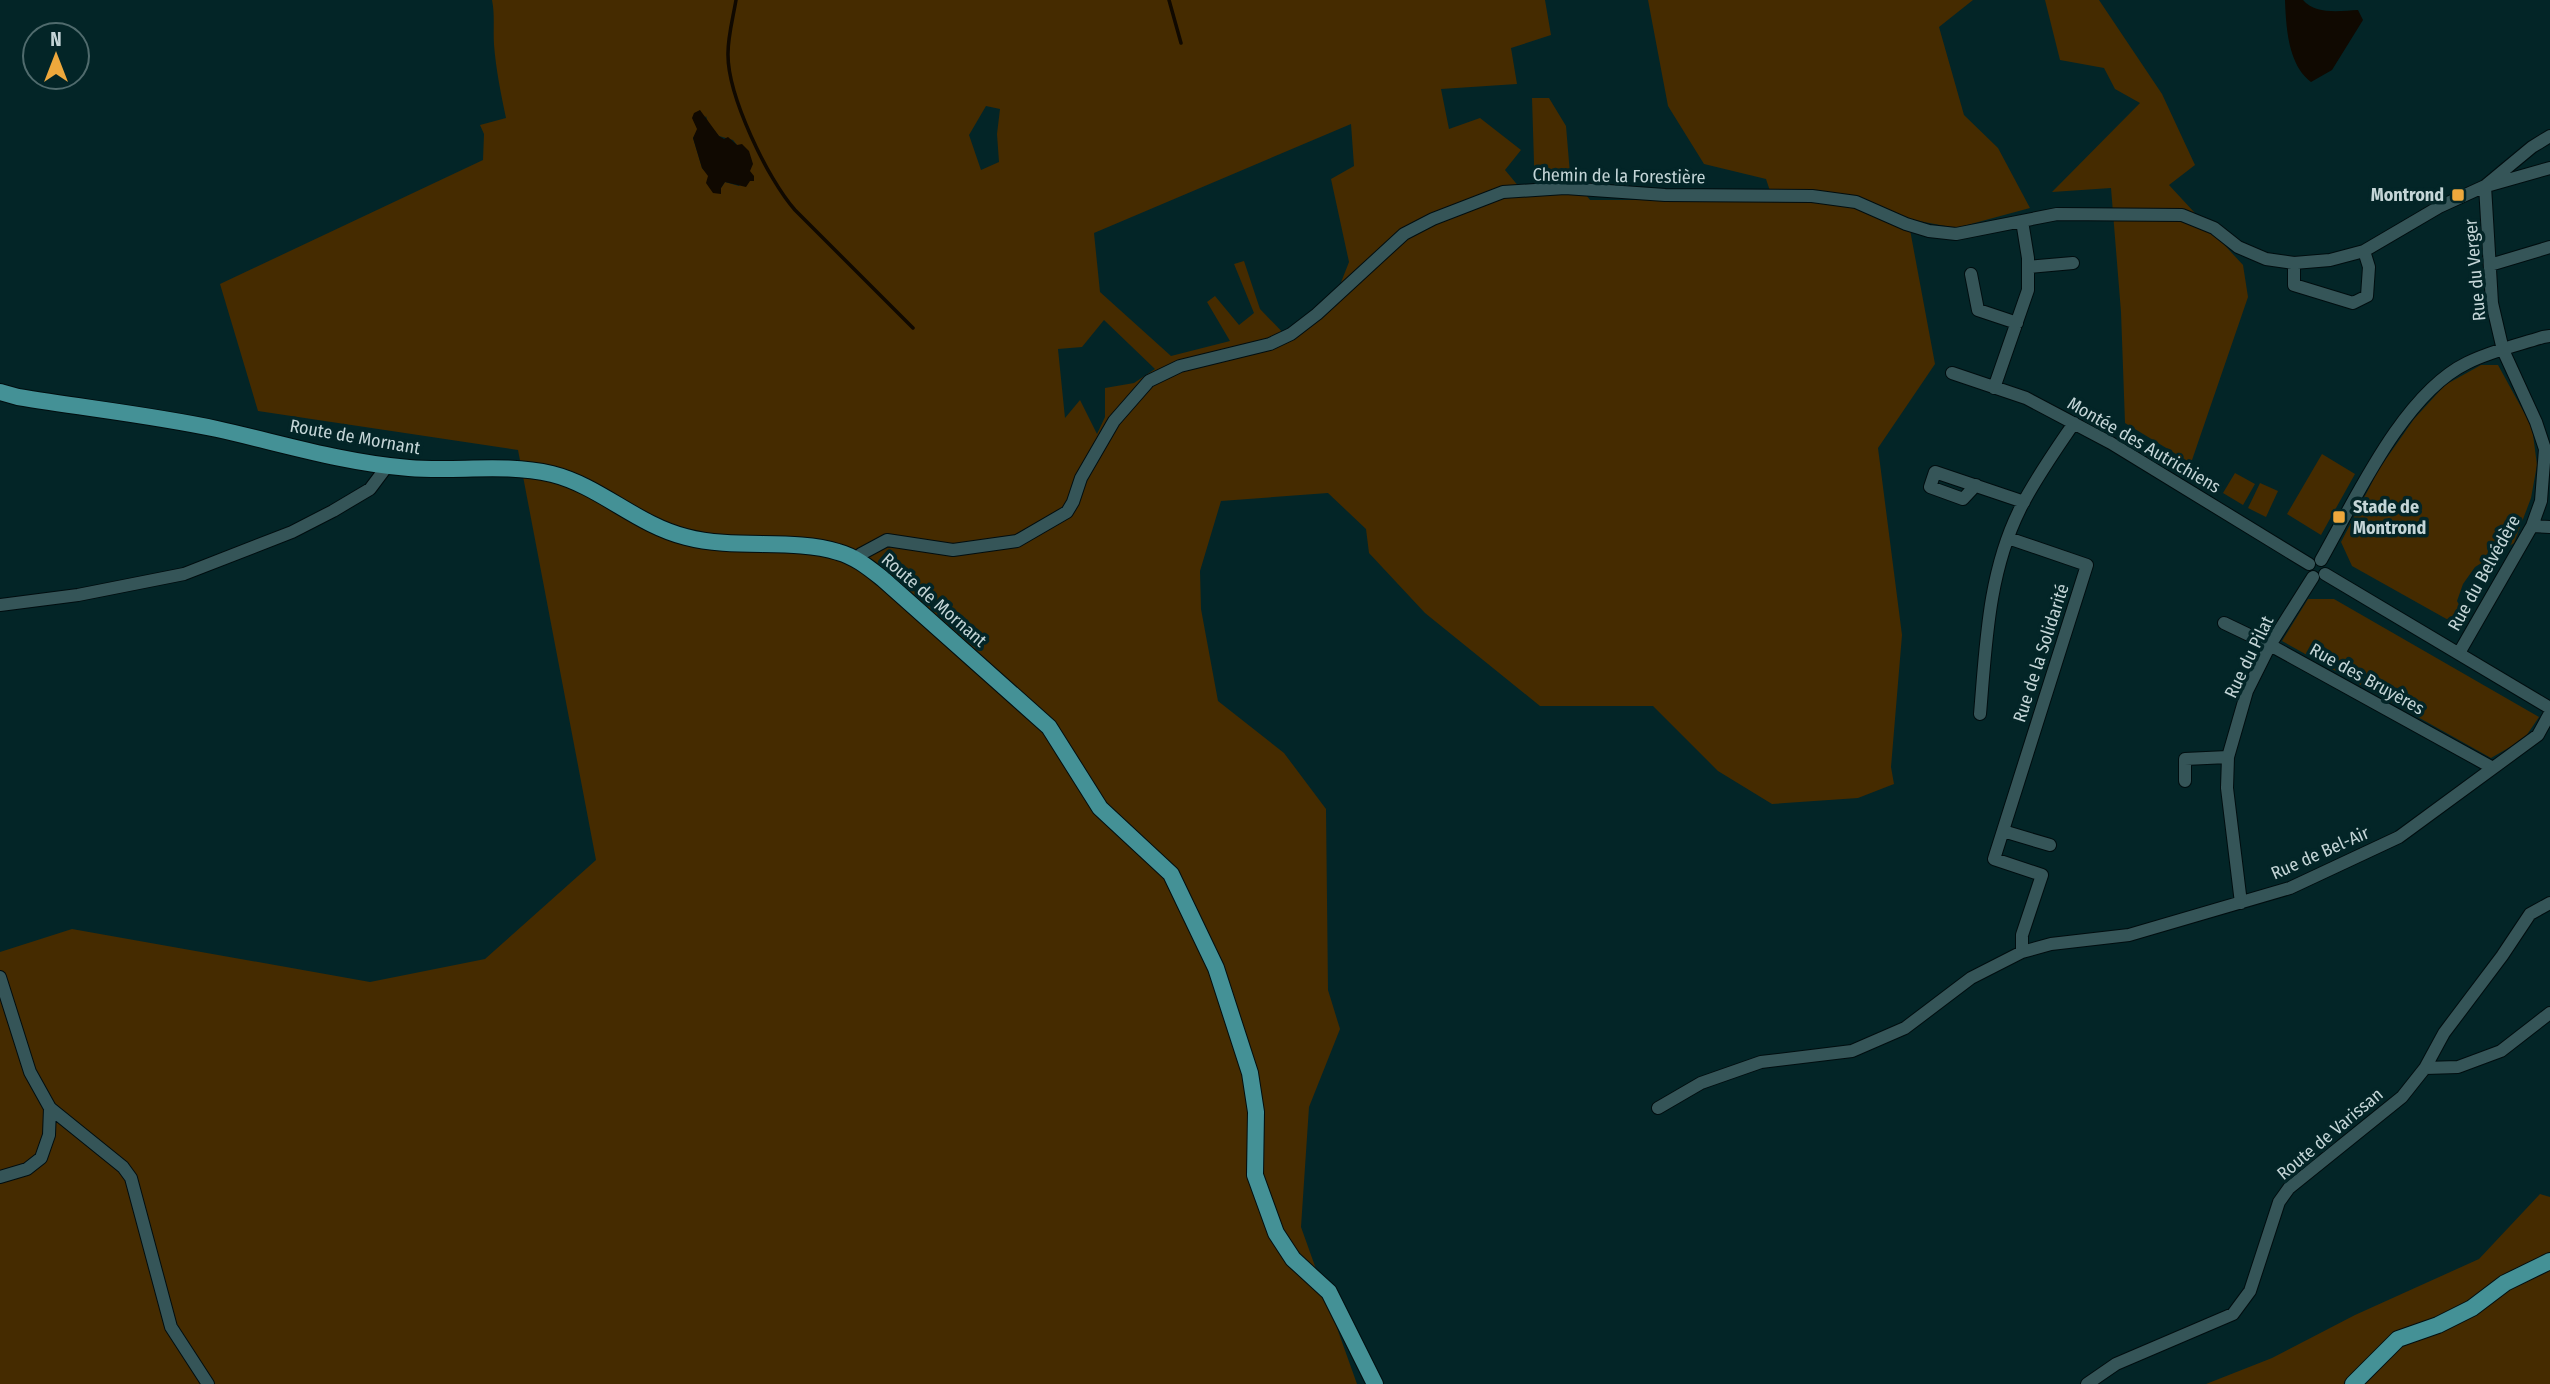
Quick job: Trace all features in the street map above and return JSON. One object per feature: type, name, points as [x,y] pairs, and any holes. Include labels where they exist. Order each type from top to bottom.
[{"type":"main road","name":"Route de Mornant","points":[[0,392],[213,428],[334,456],[388,465],[409,468],[527,469],[556,475],[590,489],[655,526],[685,537],[723,544],[827,549],[857,559],[1049,727],[1100,808],[1171,874],[1216,968],[1250,1073],[1256,1112],[1255,1175],[1276,1233],[1293,1259],[1329,1292],[1375,1384]]},
{"type":"main road","points":[[2353,1384],[2398,1339],[2438,1325],[2472,1307],[2505,1283],[2550,1261]]},
{"type":"street","name":"Chemin de la Forestière","points":[[857,559],[887,540],[953,550],[1017,541],[1067,512],[1082,478],[1114,421],[1149,381],[1180,366],[1270,344],[1291,334],[1317,314],[1404,234],[1433,219],[1503,192],[1565,188],[1665,195],[1812,195],[1856,202],[1906,224],[1929,231],[1956,234],[2057,214],[2182,215],[2214,228],[2238,247],[2266,259],[2294,263],[2330,260],[2364,251],[2439,207],[2485,186],[2532,147],[2550,136]]},
{"type":"street","points":[[2485,186],[2550,168]]},
{"type":"street","name":"Rue du Verger","points":[[2485,186],[2492,303],[2503,350]]},
{"type":"street","points":[[1994,388],[2028,290],[2022,221]]},
{"type":"street","points":[[2490,265],[2550,247]]},
{"type":"street","points":[[2294,263],[2294,285],[2353,303],[2367,296],[2369,267],[2364,251]]},
{"type":"street","points":[[2028,267],[2073,263]]},
{"type":"street","points":[[1971,274],[1978,310],[2017,323]]},
{"type":"street","name":"Rue du Pilat","points":[[2241,903],[2227,788],[2228,757],[2248,691],[2270,645],[2317,569],[2388,443],[2416,402],[2442,379],[2466,363],[2550,337]]},
{"type":"street","name":"Rue du Belvédère","points":[[2459,653],[2532,526],[2541,501],[2546,474],[2545,449],[2536,422],[2503,350]]},
{"type":"street","name":"Montée des Autrichiens","points":[[1952,373],[2026,398],[2111,443],[2317,569],[2548,705]]},
{"type":"street","points":[[1980,714],[1987,624],[1994,584],[2008,538],[2024,502],[2074,423]]},
{"type":"street","points":[[0,605],[78,595],[184,574],[292,532],[333,512],[370,489],[388,465]]},
{"type":"street","points":[[1976,485],[2024,502]]},
{"type":"street","points":[[2532,526],[2550,527]]},
{"type":"street","name":"Rue de la Solidarité","points":[[2003,831],[2087,565],[2008,538]]},
{"type":"street","name":"Rue des Bruyères","points":[[2224,623],[2270,645],[2493,768]]},
{"type":"street","name":"Rue de Bel-Air","points":[[1658,1108],[1701,1083],[1761,1062],[1852,1051],[1905,1028],[1971,978],[2022,952],[2051,944],[2129,935],[2290,888],[2399,836],[2538,735],[2548,705]]},
{"type":"street","points":[[2185,781],[2185,759],[2228,757]]},
{"type":"street","points":[[2022,952],[2022,934],[2042,875],[1994,859],[2003,831],[2050,845]]},
{"type":"street","name":"Route de Varissan","points":[[2087,1384],[2116,1364],[2233,1314],[2250,1291],[2279,1202],[2289,1188],[2402,1097],[2425,1068],[2444,1033],[2530,914],[2550,903]]},
{"type":"street","points":[[0,977],[30,1072],[50,1108],[123,1167],[131,1178],[171,1327],[208,1384]]},
{"type":"street","points":[[2425,1068],[2458,1067],[2501,1051],[2550,1013]]},
{"type":"street","points":[[0,1177],[27,1169],[41,1158],[49,1135],[50,1108]]},
{"type":"shaded area","points":[[492,0],[1545,0],[1551,35],[1511,48],[1517,84],[1441,89],[1449,129],[1480,118],[1521,150],[1505,170],[1525,194],[1535,195],[1532,98],[1549,98],[1566,126],[1570,174],[1590,200],[1773,200],[1766,179],[1704,164],[1668,106],[1648,0],[1973,0],[1939,27],[1964,115],[1998,148],[2030,208],[1956,228],[1908,219],[1935,364],[1878,448],[1902,635],[1891,767],[1894,784],[1858,798],[1772,804],[1718,771],[1653,706],[1540,706],[1425,613],[1369,553],[1366,529],[1328,493],[1221,501],[1200,571],[1201,609],[1218,701],[1284,753],[1326,809],[1328,990],[1340,1029],[1309,1107],[1301,1227],[1357,1384],[0,1384],[0,952],[72,929],[370,982],[485,959],[596,860],[518,450],[258,411],[220,284],[483,160],[484,134],[480,125],[506,118],[495,54]],"holes":[[[986,106],[1000,109],[997,134],[999,162],[981,170],[969,135]],[[706,116],[708,123],[719,136],[733,140],[750,171],[739,186],[725,182],[721,188],[702,168],[693,138]],[[1351,124],[1354,166],[1331,179],[1349,262],[1331,308],[1290,340],[1260,309],[1244,261],[1234,264],[1254,313],[1239,325],[1215,296],[1207,302],[1230,341],[1171,356],[1100,292],[1094,233]],[[1104,320],[1155,369],[1134,383],[1105,388],[1105,417],[1097,434],[1080,400],[1065,418],[1058,349],[1082,347]]]},
{"type":"shaded area","points":[[2045,0],[2099,0],[2162,94],[2195,165],[2169,185],[2243,265],[2248,297],[2191,463],[2125,423],[2121,312],[2111,188],[2052,192],[2140,103],[2115,89],[2104,68],[2060,60]]},
{"type":"shaded area","points":[[2285,0],[2303,0],[2321,10],[2358,10],[2363,20],[2332,70],[2311,82],[2303,75],[2293,56]]},
{"type":"shaded area","points":[[700,110],[719,136],[724,139],[728,137],[737,145],[742,144],[749,151],[753,164],[750,171],[754,181],[750,181],[746,187],[725,182],[721,194],[713,193],[706,183],[708,176],[702,168],[693,138],[697,129],[692,118],[694,113]]},
{"type":"shaded area","points":[[2481,365],[2498,365],[2532,427],[2537,465],[2531,498],[2514,543],[2475,567],[2463,584],[2457,601],[2464,614],[2459,626],[2352,566],[2341,542],[2379,469],[2414,419],[2445,385]]},
{"type":"shaded area","points":[[2322,454],[2355,474],[2321,535],[2287,514]]},
{"type":"shaded area","points":[[2235,473],[2255,484],[2243,505],[2223,493]]},
{"type":"shaded area","points":[[2260,483],[2278,491],[2266,517],[2248,508]]},
{"type":"shaded area","points":[[2308,599],[2334,599],[2539,717],[2524,739],[2491,758],[2282,641]]},
{"type":"shaded area","points":[[2540,1194],[2550,1197],[2550,1384],[2206,1384],[2272,1358],[2355,1315],[2479,1259]]},
{"type":"waterway","points":[[736,0],[728,47],[729,71],[751,136],[773,179],[795,210],[913,328]]},
{"type":"waterway","points":[[1169,0],[1181,43]]},
{"type":"place","name":"Montrond","points":[[2458,195]]},
{"type":"place","name":"Stade de Montrond","points":[[2339,517]]}]
